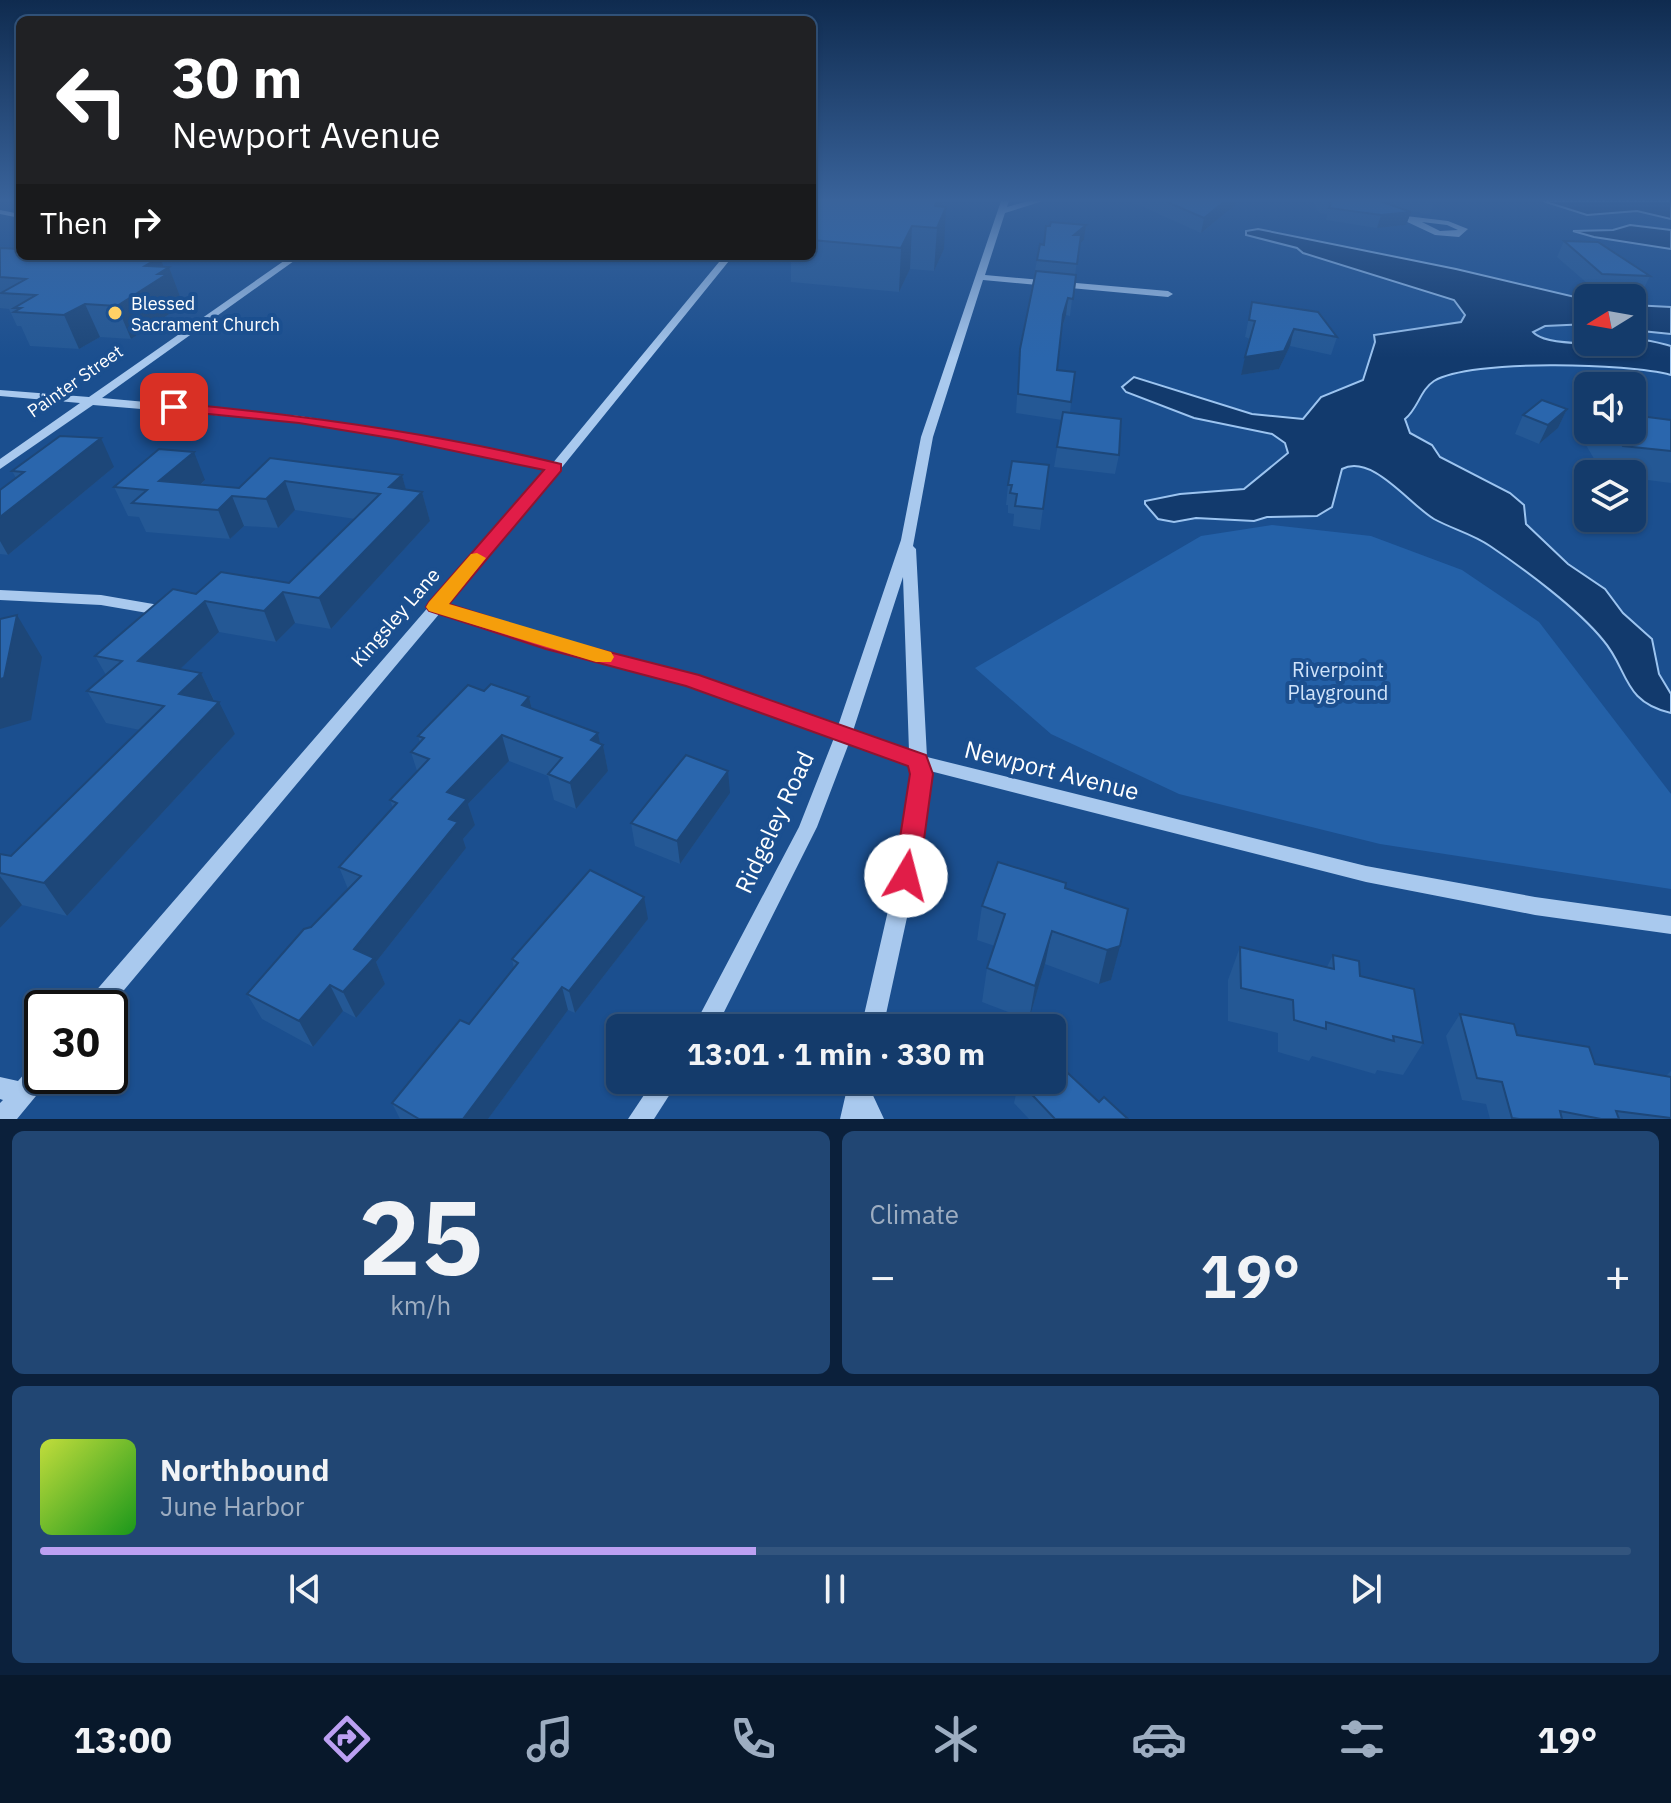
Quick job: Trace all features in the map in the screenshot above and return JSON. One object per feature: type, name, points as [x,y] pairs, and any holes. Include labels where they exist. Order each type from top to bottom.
[{"type":"street","name":"Ridgeley Road","points":[[711,1014],[808,827],[844,734],[908,540],[927,437],[988,253]]},
{"type":"street","name":"Painter Street","points":[[0,465],[291,260]]},
{"type":"street","name":"Kingsley Lane","points":[[110,990],[555,468],[726,260]]},
{"type":"street","points":[[980,277],[1168,294]]},
{"type":"street","points":[[0,393],[299,419],[397,435],[555,468]]},
{"type":"street","name":"Ridgeley Road","points":[[875,1014],[906,876],[922,774],[918,761],[908,540]]},
{"type":"street","points":[[0,595],[101,600],[159,610]]},
{"type":"street","name":"Newport Avenue","points":[[436,607],[553,644],[691,680],[918,761],[1366,874],[1535,906],[1671,925]]},
{"type":"street","points":[[2,1119],[11,1091]]},
{"type":"street","points":[[640,1119],[658,1094]]},
{"type":"street","points":[[852,1119],[857,1094]]},
{"type":"street","points":[[863,1094],[872,1119]]},
{"type":"green space","name":"Riverpoint Playground","points":[[1272,525],[1371,536],[1462,570],[1539,622],[1671,794],[1671,889],[1380,844],[1179,794],[1051,734],[975,668],[1201,536]]},
{"type":"shaded area","points":[[1304,253],[1378,253],[1574,297],[1574,325],[1545,326],[1533,332],[1552,340],[1574,342],[1574,356],[1646,356],[1646,340],[1671,346],[1671,375],[1621,368],[1550,365],[1453,374],[1429,385],[1405,419],[1410,433],[1432,445],[1440,457],[1510,493],[1524,505],[1526,524],[1568,564],[1605,589],[1623,613],[1652,639],[1659,674],[1671,694],[1671,713],[1655,708],[1635,693],[1603,640],[1550,590],[1483,542],[1434,519],[1366,468],[1354,466],[1342,469],[1332,507],[1317,516],[1267,517],[1254,521],[1196,518],[1174,522],[1158,519],[1145,504],[1145,501],[1180,494],[1244,489],[1288,453],[1285,443],[1272,434],[1194,418],[1126,392],[1122,387],[1134,377],[1252,414],[1303,419],[1321,397],[1363,380],[1375,342],[1374,335],[1461,322],[1465,315],[1454,300]]},
{"type":"shaded area","points":[[1646,306],[1671,307],[1671,334],[1646,331]]},
{"type":"building","points":[[0,253],[16,253],[16,260],[155,260],[145,266],[169,267],[158,274],[167,274],[117,306],[85,304],[64,315],[14,312],[21,308],[14,308],[36,295],[1,293],[26,279],[0,277]]},
{"type":"building","points":[[1038,253],[1078,253],[1077,264],[1037,260]]},
{"type":"building","points":[[1578,253],[1615,253],[1650,276],[1602,274]]},
{"type":"building","points":[[1036,271],[1076,275],[1073,299],[1068,298],[1063,315],[1057,370],[1075,372],[1071,402],[1018,394],[1020,349]]},
{"type":"building","points":[[1252,302],[1318,312],[1337,337],[1294,329],[1284,351],[1245,357],[1255,321],[1249,320]]},
{"type":"building","points":[[1542,400],[1567,409],[1548,425],[1523,415]]},
{"type":"building","points":[[1063,412],[1121,419],[1119,455],[1057,447]]},
{"type":"building","points":[[1646,417],[1671,420],[1671,451],[1623,446],[1646,444]]},
{"type":"building","points":[[60,436],[101,438],[0,517],[0,490],[24,472],[12,471]]},
{"type":"building","points":[[159,449],[194,452],[159,481],[239,488],[270,458],[402,475],[389,487],[422,492],[319,598],[283,592],[264,611],[205,601],[138,661],[201,673],[179,694],[219,702],[44,883],[0,873],[0,854],[11,856],[164,706],[87,691],[122,661],[95,656],[173,589],[196,594],[221,572],[289,583],[380,494],[285,481],[266,499],[232,496],[218,510],[132,503],[147,490],[114,487]]},
{"type":"building","points":[[1012,461],[1049,465],[1043,509],[1015,506],[1017,494],[1010,493],[1012,485],[1008,485]]},
{"type":"building","points":[[17,615],[4,678],[0,679],[0,619]]},
{"type":"building","points":[[491,684],[529,697],[522,705],[598,733],[591,740],[603,745],[570,783],[548,774],[562,758],[502,735],[447,792],[467,799],[449,819],[458,822],[354,949],[374,958],[343,992],[330,985],[299,1021],[247,994],[304,929],[311,927],[361,876],[339,867],[397,803],[390,800],[429,759],[411,752],[424,738],[418,736],[468,685],[484,691]]},
{"type":"building","points":[[686,755],[728,771],[677,841],[631,823]]},
{"type":"building","points":[[998,862],[1066,883],[1065,888],[1128,909],[1120,946],[1107,950],[1052,931],[1035,986],[987,968],[1005,914],[982,906]]},
{"type":"building","points":[[590,870],[644,897],[569,991],[562,987],[463,1119],[419,1119],[392,1103],[460,1020],[469,1024],[518,963],[512,959]]},
{"type":"building","points":[[1240,947],[1334,969],[1333,955],[1359,961],[1360,976],[1414,989],[1423,1043],[1393,1036],[1394,1041],[1326,1022],[1326,1029],[1294,1020],[1293,1000],[1241,988]]},
{"type":"building","points":[[1460,1014],[1514,1024],[1517,1035],[1589,1047],[1595,1064],[1671,1077],[1671,1118],[1616,1111],[1619,1119],[1601,1119],[1560,1111],[1562,1119],[1512,1118],[1502,1082],[1477,1078]]},
{"type":"building","points":[[1066,1071],[1099,1102],[1104,1097],[1128,1119],[1055,1119],[1031,1094],[1066,1094]]},
{"type":"slow traffic","points":[[477,558],[436,607],[603,657]]},
{"type":"place","name":"Blessed Sacrament Church","points":[[115,313]]},
{"type":"route","points":[[174,407],[299,419],[397,435],[555,468],[436,607],[553,644],[691,680],[918,761],[922,774],[906,876]]}]
